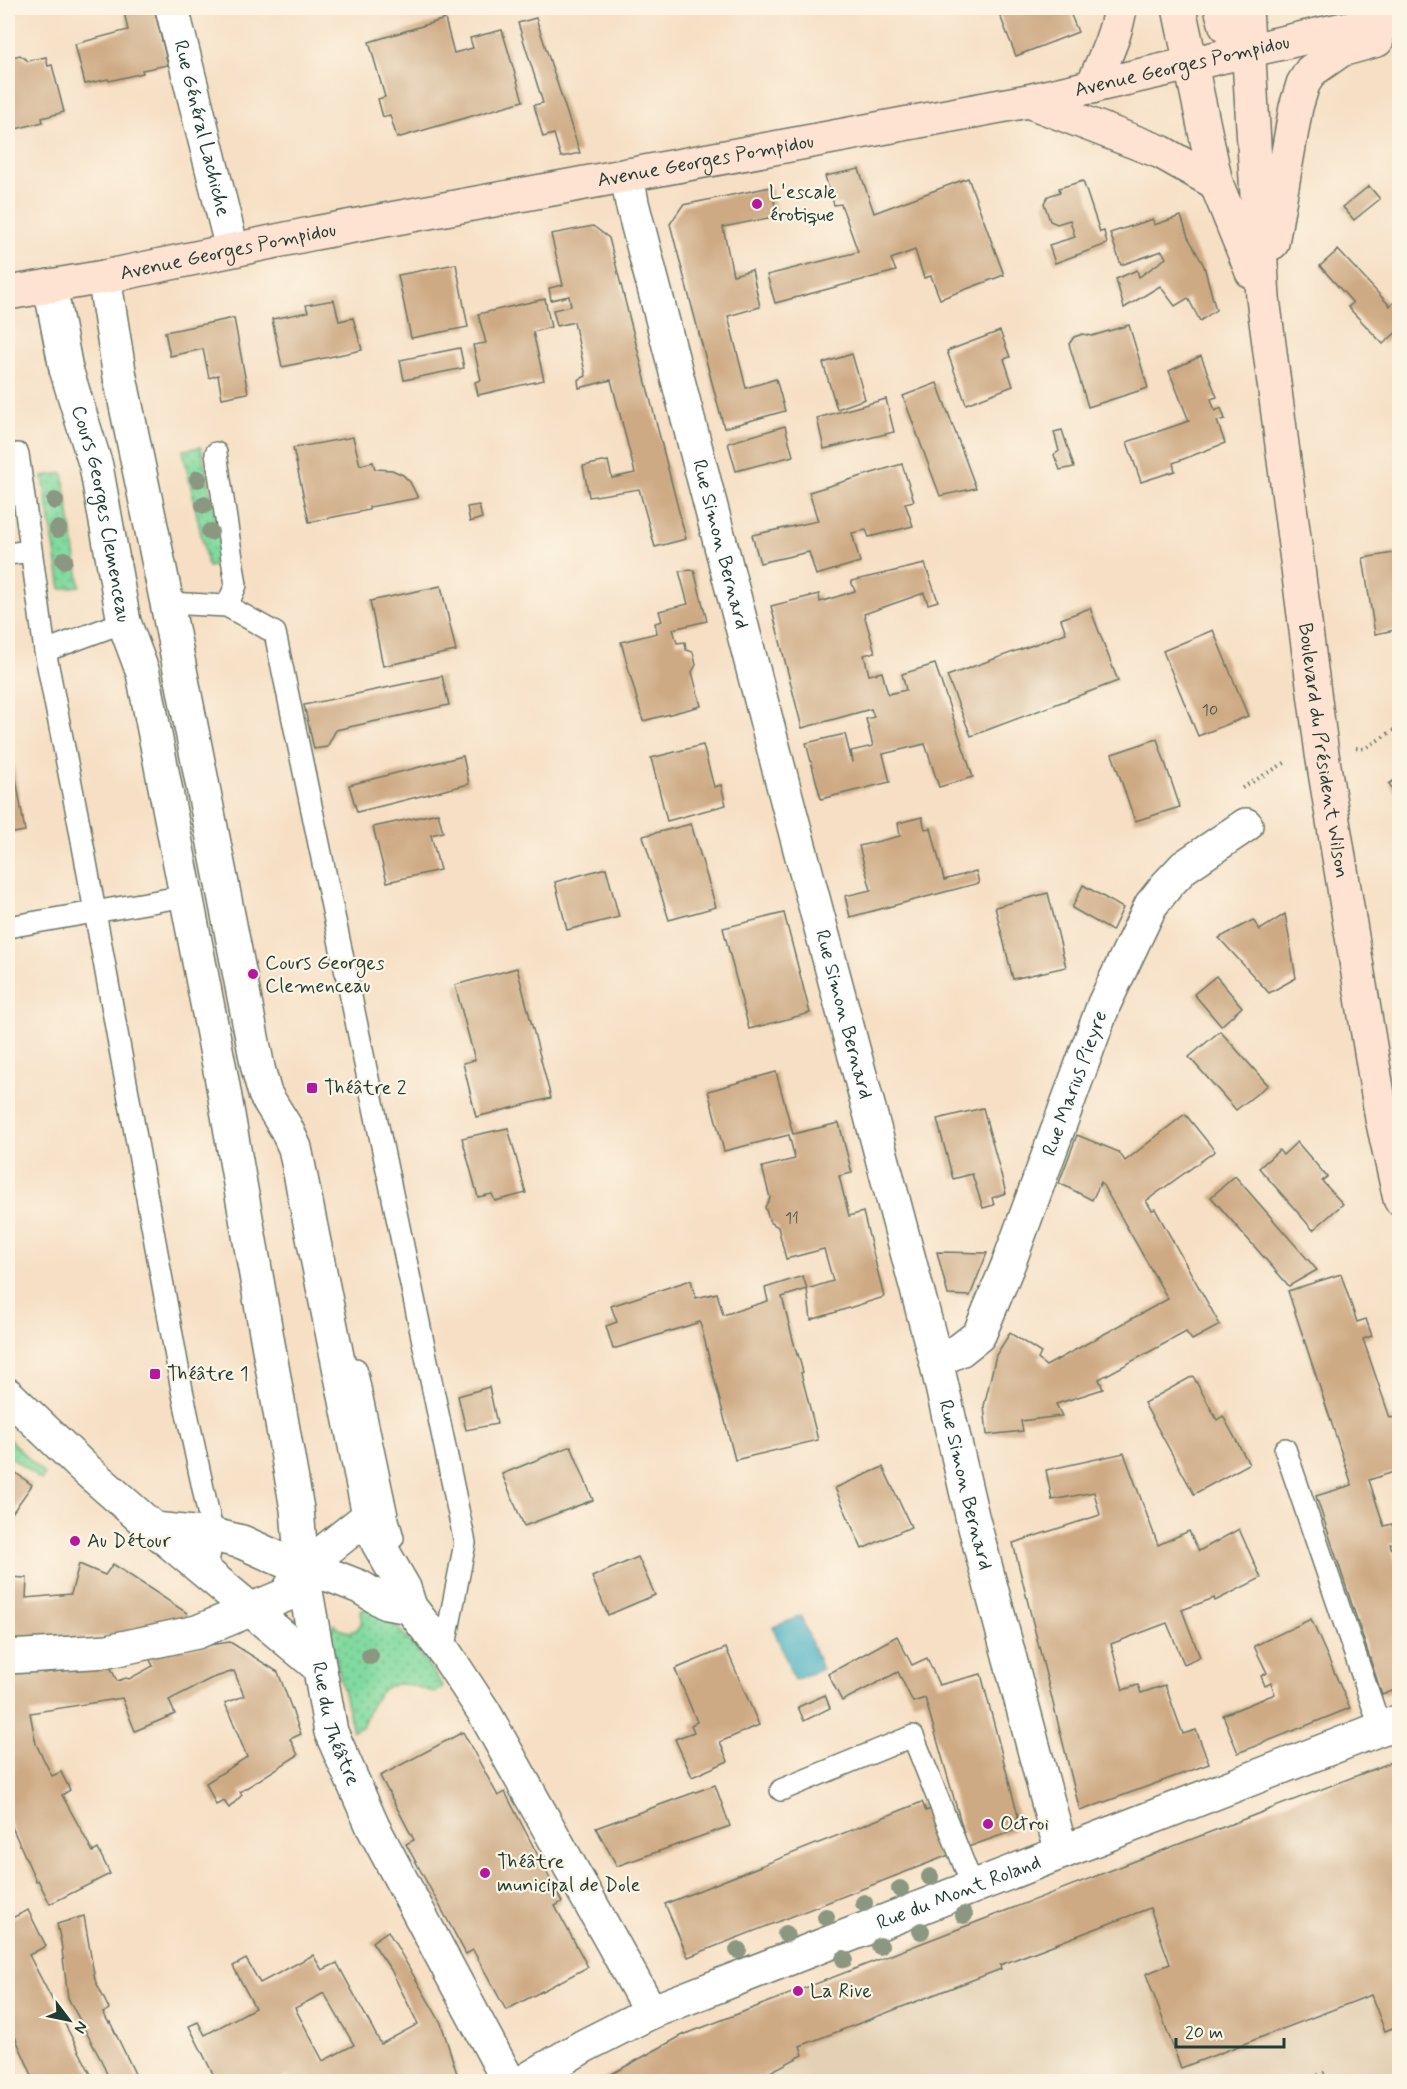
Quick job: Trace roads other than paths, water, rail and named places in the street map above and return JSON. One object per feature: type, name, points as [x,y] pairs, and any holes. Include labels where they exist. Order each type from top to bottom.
[{"type":"main road","points":[[1092,87],[1106,56],[1118,22],[1120,8]]},
{"type":"main road","name":"Boulevard du Président Wilson","points":[[1179,8],[1216,183],[1263,298]]},
{"type":"main road","points":[[1221,8],[1226,26],[1248,51]]},
{"type":"main road","name":"Boulevard du Président Wilson","points":[[1246,8],[1263,298],[1322,754],[1382,1119],[1400,1199]]},
{"type":"main road","name":"Avenue Georges Pompidou","points":[[8,293],[104,277],[232,249],[1028,102],[1343,29],[1400,21]]},
{"type":"main road","points":[[1263,298],[1294,116],[1303,84],[1311,71],[1341,50],[1400,33]]},
{"type":"main road","points":[[1028,102],[1161,152],[1216,183]]},
{"type":"street","name":"Rue Général Lachiche","points":[[172,8],[232,249]]},
{"type":"street","name":"Rue Simon Bernard","points":[[627,176],[632,203],[788,804],[936,1361],[972,1516],[1063,1852]]},
{"type":"street","points":[[104,277],[120,378],[167,603],[258,1068],[265,1094],[286,1128],[295,1148],[369,1515],[378,1543],[404,1588],[410,1607],[444,1651],[484,1712],[651,2012]]},
{"type":"street","name":"Cours Georges Clemenceau","points":[[50,286],[66,369],[96,466],[124,622],[143,673],[220,1075],[297,1509],[302,1569],[318,1666]]},
{"type":"street","name":"Rue Marius Pieyre","points":[[936,1361],[960,1350],[979,1335],[1020,1233],[1104,1004],[1151,905],[1184,867],[1246,825]]},
{"type":"street","name":"Rue du Théâtre","points":[[8,1395],[81,1465],[154,1529],[318,1666],[331,1732],[373,1827],[509,2082]]},
{"type":"street","points":[[8,1657],[108,1651],[197,1632],[285,1594],[302,1569],[369,1515]]},
{"type":"street","points":[[154,1529],[242,1542],[302,1569],[350,1583],[386,1603],[410,1607]]},
{"type":"street","name":"Rue du Mont Roland","points":[[523,2082],[584,2046],[651,2012],[1390,1724]]},
{"type":"lane","points":[[18,453],[45,651],[180,1378],[213,1536],[206,1573]]},
{"type":"lane","points":[[216,453],[236,585],[227,606]]},
{"type":"lane","points":[[8,554],[31,551]]},
{"type":"lane","points":[[167,603],[227,606],[275,633],[465,1543],[444,1651]]},
{"type":"lane","points":[[45,651],[124,622]]},
{"type":"lane","points":[[8,927],[186,896]]},
{"type":"lane","points":[[270,1104],[299,1122],[306,1132],[387,1516],[394,1539],[390,1565]]},
{"type":"lane","points":[[1285,1449],[1390,1724]]},
{"type":"lane","points":[[781,1790],[913,1736],[972,1887]]},
{"type":"water","points":[[801,1616],[822,1669],[794,1680],[773,1627]]},
{"type":"place","name":"L'escale érotique","points":[[757,204]]},
{"type":"place","name":"Cours Georges Clemenceau","points":[[253,974]]},
{"type":"place","name":"Théâtre 2","points":[[312,1088]]},
{"type":"place","name":"Théâtre 1","points":[[155,1374]]},
{"type":"place","name":"Au Détour","points":[[75,1541]]},
{"type":"place","name":"Octroi","points":[[988,1824]]},
{"type":"place","name":"Théâtre municipal de Dole","points":[[485,1873]]},
{"type":"place","name":"La Rive","points":[[798,1991]]}]
